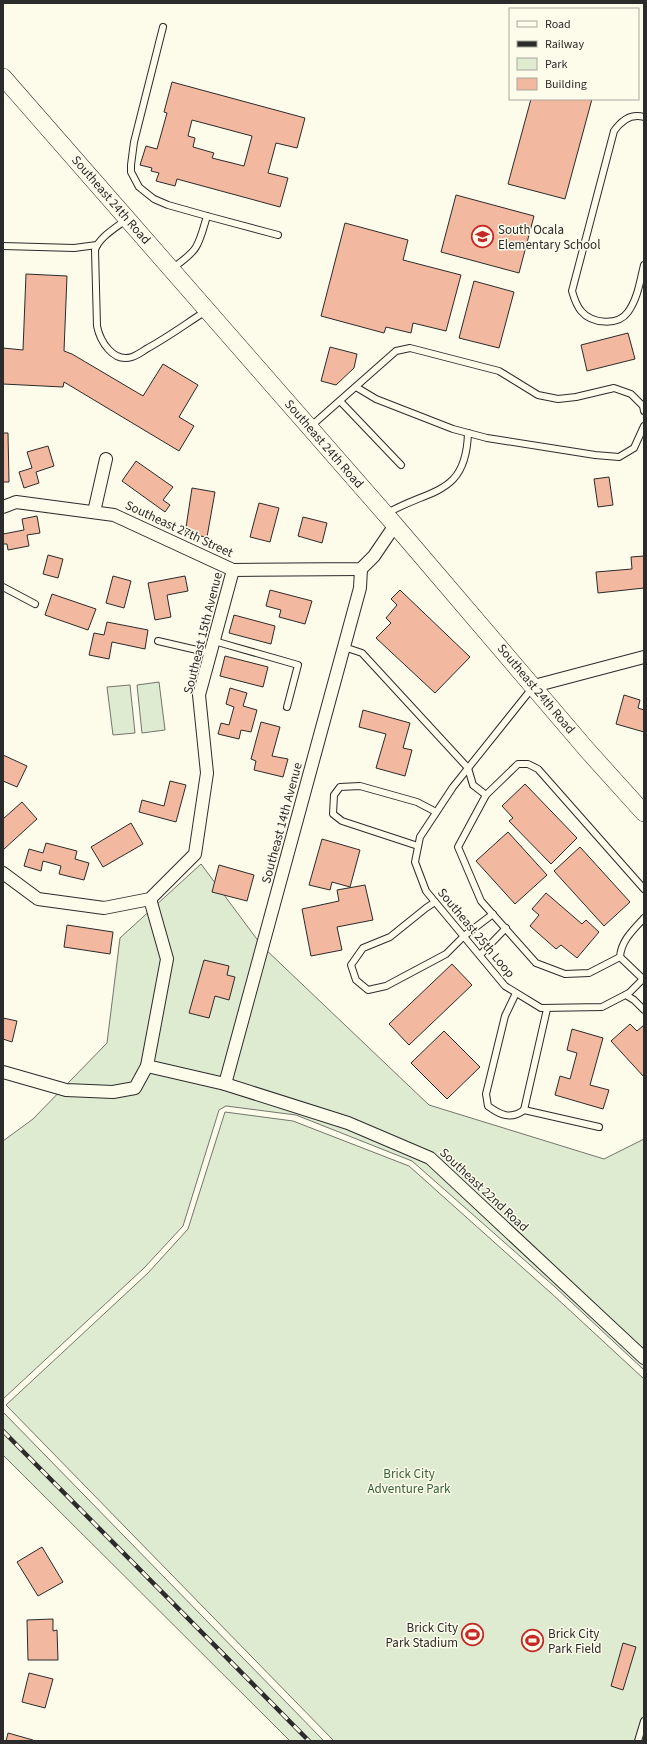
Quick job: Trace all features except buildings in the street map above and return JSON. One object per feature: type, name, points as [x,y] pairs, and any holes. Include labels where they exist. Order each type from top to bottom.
[{"type":"street","name":"Southeast 24th Road","points":[[3,77],[390,519],[588,751],[642,807]]},
{"type":"street","points":[[94,512],[106,459]]},
{"type":"street","name":"Southeast 27th Street","points":[[3,508],[16,502],[114,515],[233,570],[360,568]]},
{"type":"street","points":[[360,568],[374,556],[390,519]]},
{"type":"street","name":"Southeast 14th Avenue","points":[[225,1084],[360,588],[360,568]]},
{"type":"street","name":"Southeast 15th Avenue","points":[[150,899],[195,854],[207,773],[199,695],[233,570]]},
{"type":"street","points":[[534,686],[644,657]]},
{"type":"street","points":[[3,873],[38,899],[104,908],[150,899],[167,959],[147,1066],[135,1088],[113,1092],[66,1090],[3,1072]]},
{"type":"street","points":[[147,1066],[225,1084]]},
{"type":"street","name":"Southeast 22nd Road","points":[[225,1084],[348,1123],[430,1158],[644,1358]]},
{"type":"lane","points":[[163,27],[134,142],[131,172],[139,186],[154,199],[168,205],[278,235]]},
{"type":"lane","points":[[644,117],[628,118],[620,122],[614,131],[572,291],[574,300],[582,312],[593,319],[605,322],[615,321],[627,313],[635,299],[644,265]]},
{"type":"lane","points":[[172,269],[189,256],[197,247],[206,216]]},
{"type":"lane","points":[[127,219],[97,245],[95,250],[97,326],[99,337],[103,343],[117,356],[122,358],[132,357],[169,336],[207,310]]},
{"type":"lane","points":[[3,246],[74,248],[97,245]]},
{"type":"lane","points":[[310,427],[396,351],[410,348],[498,371],[538,395],[558,399],[576,398],[614,388],[632,394],[643,406],[644,411]]},
{"type":"lane","points":[[356,387],[376,399],[453,429],[502,440],[595,455],[619,457],[634,448],[644,426]]},
{"type":"lane","points":[[340,401],[402,465]]},
{"type":"lane","points":[[390,519],[396,508],[445,488],[454,479],[465,458],[468,433]]},
{"type":"lane","points":[[3,587],[35,604]]},
{"type":"lane","points":[[158,641],[210,653]]},
{"type":"lane","points":[[214,641],[298,665],[287,707]]},
{"type":"lane","points":[[344,647],[362,653],[468,768],[473,785],[486,795]]},
{"type":"lane","name":"Southeast 25th Loop","points":[[534,686],[468,768],[436,812],[420,836],[415,862],[426,891],[505,986],[541,1008],[602,1007],[626,995],[643,978]]},
{"type":"lane","points":[[620,958],[589,974],[565,974],[536,963],[482,901],[458,847],[486,795],[518,764],[528,764],[538,769],[644,889]]},
{"type":"lane","points":[[418,846],[342,821],[333,814],[334,795],[340,787],[360,786],[417,802],[436,812]]},
{"type":"lane","points":[[435,902],[390,937],[363,948],[351,965],[356,980],[368,990],[386,986],[446,954],[464,936],[493,914]]},
{"type":"lane","points":[[620,958],[621,950],[628,936],[644,918]]},
{"type":"lane","points":[[480,955],[506,928]]},
{"type":"lane","points":[[620,958],[643,978]]},
{"type":"lane","points":[[516,993],[504,1016],[486,1094],[488,1106],[498,1113],[505,1116],[517,1115],[524,1110],[547,1009]]},
{"type":"lane","points":[[626,995],[634,1000],[644,1010]]},
{"type":"lane","points":[[524,1110],[599,1127]]},
{"type":"lane","points":[[638,1741],[644,1721]]},
{"type":"green space","points":[[159,682],[165,730],[142,733],[137,685]]},
{"type":"green space","points":[[130,685],[135,733],[113,735],[107,687]]},
{"type":"green space","points":[[201,864],[262,946],[429,1105],[604,1159],[644,1139],[644,1370],[555,1287],[412,1161],[296,1115],[226,1106],[219,1110],[183,1226],[144,1268],[3,1399],[3,1141],[33,1119],[107,1043],[120,938]]},
{"type":"green space","name":"Brick City Adventure Park","points":[[225,1112],[293,1121],[409,1166],[551,1293],[644,1379],[644,1741],[334,1741],[6,1405],[148,1273],[188,1229]]},
{"type":"green space","points":[[3,1412],[324,1741],[290,1741],[3,1455]]},
{"type":"railway","points":[[3,1431],[309,1741]]},
{"type":"place","name":"South Ocala Elementary School","points":[[483,237]]},
{"type":"place","name":"Brick City Park Stadium","points":[[473,1635]]},
{"type":"place","name":"Brick City Park Field","points":[[532,1641]]}]
